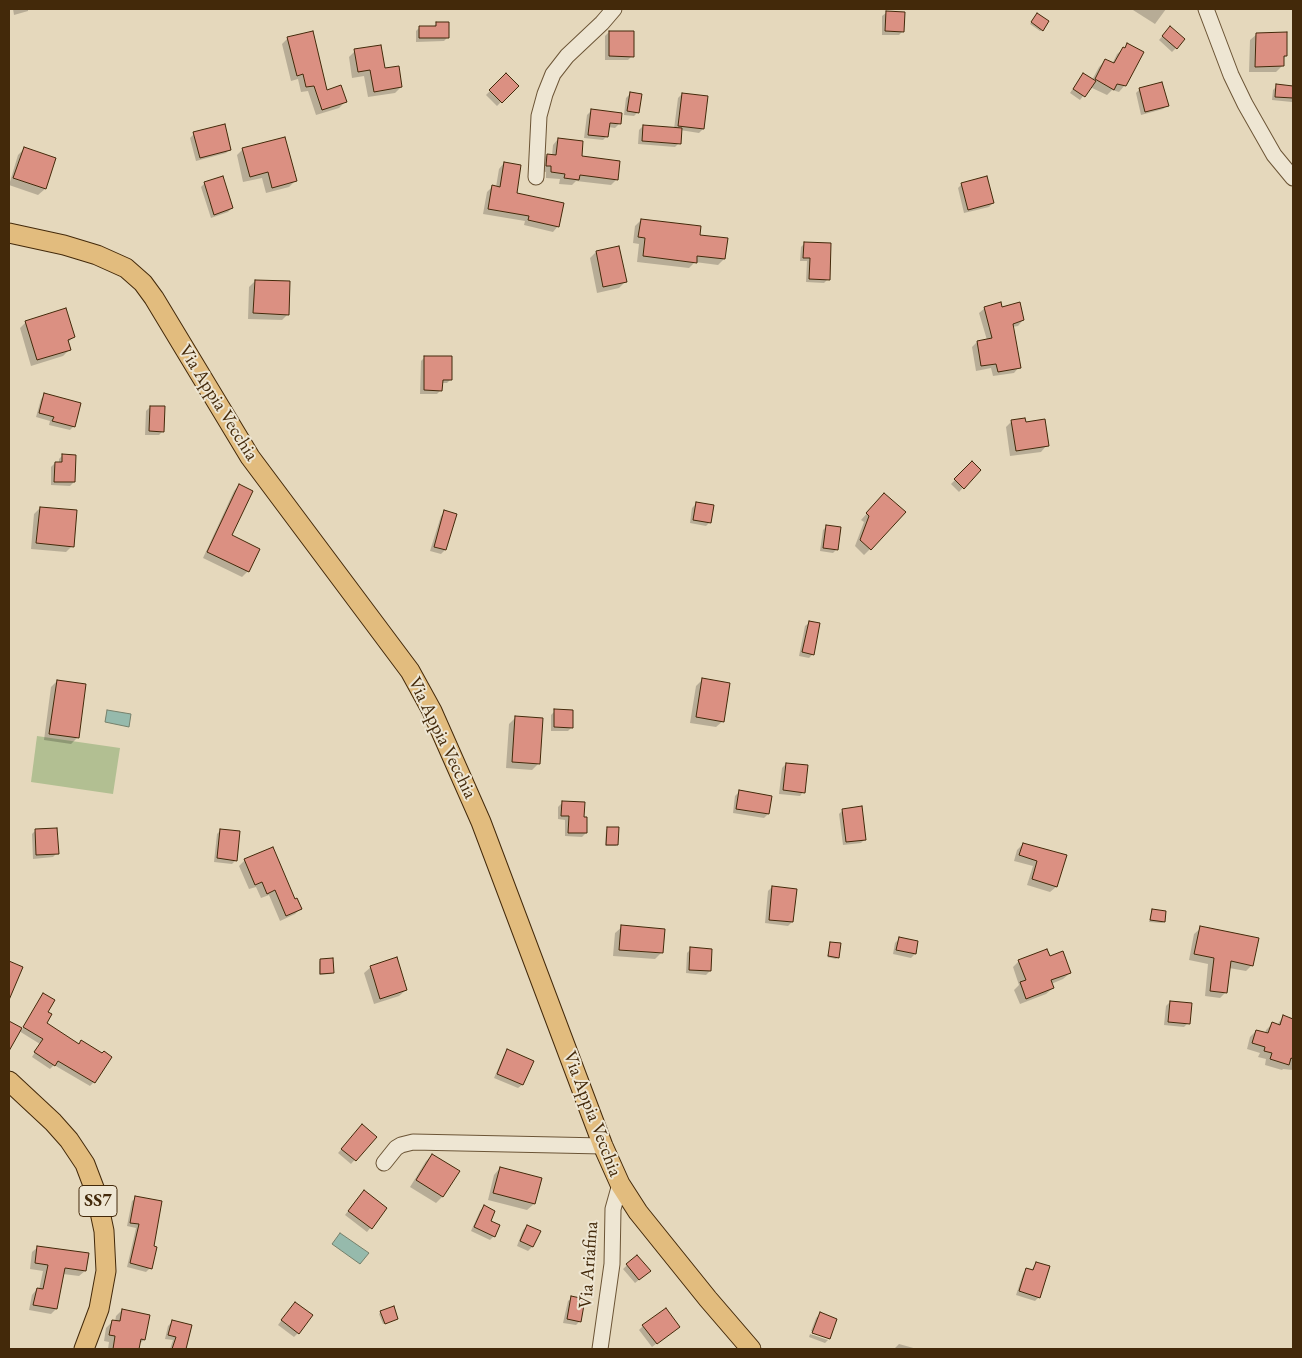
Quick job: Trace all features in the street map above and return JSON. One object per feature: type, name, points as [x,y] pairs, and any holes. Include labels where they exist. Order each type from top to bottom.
[{"type":"main road","name":"Via Appia Vecchia","points":[[9,233],[69,246],[103,257],[132,273],[143,283],[154,298],[250,457],[410,671],[432,711],[481,822],[603,1146],[620,1184],[644,1220],[751,1349]]},
{"type":"main road","name":"SS7","points":[[9,1081],[53,1122],[69,1140],[85,1164],[96,1194],[104,1231],[106,1271],[99,1309],[84,1349]]},
{"type":"street","points":[[536,177],[539,116],[549,84],[563,60],[614,9]]},
{"type":"street","points":[[1206,9],[1231,75],[1248,109],[1274,155],[1293,178]]},
{"type":"street","points":[[384,1163],[396,1148],[413,1142],[603,1146]]},
{"type":"street","name":"Via Ariafina","points":[[600,1349],[612,1264],[613,1209],[620,1184]]},
{"type":"shaded area","points":[[107,710],[131,714],[129,727],[105,722]]},
{"type":"shaded area","points":[[37,736],[120,748],[113,794],[31,782]]},
{"type":"shaded area","points":[[340,1233],[369,1253],[360,1264],[332,1244]]},
{"type":"building","points":[[886,11],[905,12],[904,32],[885,31]]},
{"type":"building","points":[[1037,13],[1049,21],[1043,31],[1031,22]]},
{"type":"building","points":[[436,22],[449,22],[449,38],[419,38],[419,26],[436,26]]},
{"type":"building","points":[[1170,26],[1185,39],[1177,49],[1162,36]]},
{"type":"building","points":[[313,31],[327,90],[341,85],[347,102],[322,110],[314,86],[306,87],[303,74],[297,76],[287,37]]},
{"type":"building","points":[[609,31],[634,31],[634,57],[609,56]]},
{"type":"building","points":[[1287,32],[1287,56],[1284,56],[1284,66],[1255,67],[1256,33]]},
{"type":"building","points":[[1127,43],[1144,52],[1126,86],[1117,84],[1114,90],[1095,79],[1105,59],[1114,63]]},
{"type":"building","points":[[381,45],[385,68],[399,66],[402,87],[374,92],[370,70],[358,72],[354,49]]},
{"type":"building","points":[[506,73],[519,86],[502,103],[489,90]]},
{"type":"building","points":[[1083,73],[1096,81],[1085,97],[1073,89]]},
{"type":"building","points":[[1162,82],[1169,106],[1145,112],[1139,88]]},
{"type":"building","points":[[1276,84],[1293,86],[1293,98],[1275,97]]},
{"type":"building","points":[[630,92],[642,94],[639,113],[627,111]]},
{"type":"building","points":[[682,93],[708,96],[704,129],[678,126]]},
{"type":"building","points":[[591,109],[622,113],[621,124],[610,123],[608,137],[588,135]]},
{"type":"building","points":[[225,124],[231,150],[200,158],[193,132]]},
{"type":"building","points":[[643,125],[682,128],[681,144],[642,141]]},
{"type":"building","points":[[285,137],[297,181],[272,188],[268,172],[250,177],[242,148]]},
{"type":"building","points":[[558,138],[583,141],[582,156],[620,161],[618,180],[580,175],[579,180],[564,178],[565,174],[551,172],[551,166],[546,166],[547,154],[556,155]]},
{"type":"building","points":[[24,147],[56,158],[46,189],[13,178]]},
{"type":"building","points":[[504,162],[521,165],[517,193],[564,203],[559,227],[528,220],[529,216],[488,209],[492,185],[500,187]]},
{"type":"building","points":[[223,176],[233,208],[214,215],[204,182]]},
{"type":"building","points":[[987,176],[994,203],[968,210],[961,183]]},
{"type":"building","points":[[641,219],[701,226],[700,235],[728,238],[725,259],[697,256],[697,263],[643,256],[645,238],[638,237]]},
{"type":"building","points":[[804,242],[831,243],[830,280],[809,279],[810,258],[803,258]]},
{"type":"building","points":[[619,246],[627,282],[603,287],[596,251]]},
{"type":"building","points":[[255,280],[290,281],[289,315],[253,313]]},
{"type":"building","points":[[1001,302],[1002,307],[1020,302],[1024,320],[1013,324],[1021,368],[998,372],[996,364],[981,366],[977,341],[992,338],[984,307]]},
{"type":"building","points":[[66,308],[75,337],[68,340],[71,350],[37,360],[25,321]]},
{"type":"building","points":[[424,356],[452,356],[452,380],[443,380],[442,391],[424,390]]},
{"type":"building","points":[[44,393],[81,403],[75,427],[52,421],[54,417],[39,413]]},
{"type":"building","points":[[150,406],[165,406],[164,432],[149,431]]},
{"type":"building","points":[[1025,418],[1026,422],[1045,419],[1049,446],[1016,451],[1011,420]]},
{"type":"building","points":[[62,454],[76,455],[75,482],[54,482],[55,462],[62,462]]},
{"type":"building","points":[[972,461],[981,470],[964,489],[954,479]]},
{"type":"building","points":[[239,484],[253,491],[232,535],[260,549],[249,572],[207,552]]},
{"type":"building","points":[[884,493],[906,512],[871,550],[860,540],[869,516],[866,513]]},
{"type":"building","points":[[696,502],[714,505],[711,523],[693,520]]},
{"type":"building","points":[[40,507],[77,510],[74,547],[36,543]]},
{"type":"building","points":[[444,510],[457,514],[446,550],[434,547]]},
{"type":"building","points":[[826,525],[841,527],[838,550],[823,548]]},
{"type":"building","points":[[809,621],[820,623],[814,655],[802,652]]},
{"type":"building","points":[[702,678],[730,683],[724,722],[696,717]]},
{"type":"building","points":[[57,680],[86,684],[79,738],[49,734]]},
{"type":"building","points":[[554,709],[573,710],[573,728],[554,727]]},
{"type":"building","points":[[515,716],[543,718],[540,764],[512,762]]},
{"type":"building","points":[[786,763],[808,765],[805,793],[783,790]]},
{"type":"building","points":[[739,790],[772,796],[769,814],[736,809]]},
{"type":"building","points":[[562,801],[585,802],[584,817],[587,817],[587,833],[568,833],[569,816],[561,816]]},
{"type":"building","points":[[862,806],[866,840],[846,842],[842,809]]},
{"type":"building","points":[[607,827],[619,827],[618,845],[606,845]]},
{"type":"building","points":[[57,828],[59,854],[36,855],[35,829]]},
{"type":"building","points":[[220,829],[240,831],[237,861],[217,858]]},
{"type":"building","points":[[1023,843],[1067,855],[1057,887],[1032,879],[1037,861],[1019,855]]},
{"type":"building","points":[[273,847],[295,899],[297,898],[302,909],[286,916],[275,890],[267,894],[262,882],[255,885],[244,859]]},
{"type":"building","points":[[772,886],[797,889],[793,922],[769,920]]},
{"type":"building","points":[[1152,909],[1166,911],[1165,922],[1150,920]]},
{"type":"building","points":[[621,925],[665,929],[663,953],[619,950]]},
{"type":"building","points":[[1200,926],[1259,938],[1253,966],[1231,961],[1227,993],[1210,991],[1214,958],[1194,954]]},
{"type":"building","points":[[899,937],[918,941],[916,954],[896,950]]},
{"type":"building","points":[[830,942],[841,943],[839,958],[828,956]]},
{"type":"building","points":[[690,947],[712,949],[711,971],[689,970]]},
{"type":"building","points":[[1047,949],[1050,956],[1063,951],[1071,973],[1051,980],[1054,988],[1026,999],[1020,982],[1026,980],[1018,960]]},
{"type":"building","points":[[397,957],[407,990],[380,999],[370,966]]},
{"type":"building","points":[[333,958],[334,973],[320,974],[320,959]]},
{"type":"building","points":[[9,961],[23,967],[9,1000]]},
{"type":"building","points":[[43,993],[55,1000],[48,1012],[52,1014],[47,1023],[79,1044],[81,1040],[112,1057],[95,1083],[58,1061],[55,1066],[34,1052],[43,1039],[23,1027]]},
{"type":"building","points":[[1170,1001],[1192,1003],[1190,1024],[1168,1022]]},
{"type":"building","points":[[1283,1015],[1293,1019],[1293,1059],[1291,1058],[1289,1065],[1270,1059],[1272,1053],[1264,1051],[1265,1047],[1252,1043],[1256,1030],[1268,1033],[1272,1022],[1280,1025]]},
{"type":"building","points":[[9,1021],[22,1028],[9,1051]]},
{"type":"building","points":[[507,1049],[534,1061],[523,1085],[497,1074]]},
{"type":"building","points":[[362,1124],[377,1137],[356,1161],[341,1149]]},
{"type":"building","points":[[432,1154],[460,1171],[443,1197],[416,1180]]},
{"type":"building","points":[[500,1167],[542,1178],[535,1204],[493,1193]]},
{"type":"building","points":[[364,1190],[387,1208],[372,1229],[348,1211]]},
{"type":"building","points":[[135,1196],[162,1201],[154,1246],[157,1247],[152,1269],[130,1263],[139,1224],[130,1223]]},
{"type":"building","points":[[484,1205],[495,1211],[491,1221],[500,1225],[495,1237],[474,1227]]},
{"type":"building","points":[[527,1225],[541,1231],[533,1247],[520,1241]]},
{"type":"building","points":[[37,1246],[89,1253],[86,1271],[65,1268],[57,1309],[33,1305],[37,1288],[43,1289],[48,1265],[35,1263]]},
{"type":"building","points":[[637,1255],[651,1271],[639,1280],[626,1264]]},
{"type":"building","points":[[1036,1262],[1050,1266],[1040,1298],[1019,1291],[1026,1268],[1033,1270]]},
{"type":"building","points":[[571,1296],[585,1299],[581,1322],[567,1319]]},
{"type":"building","points":[[295,1302],[313,1315],[299,1334],[281,1320]]},
{"type":"building","points":[[394,1306],[398,1319],[385,1324],[380,1311]]},
{"type":"building","points":[[666,1308],[680,1327],[657,1344],[642,1325]]},
{"type":"building","points":[[122,1309],[150,1315],[145,1340],[141,1339],[139,1349],[113,1349],[115,1336],[109,1335],[112,1320],[120,1321]]},
{"type":"building","points":[[820,1312],[837,1319],[830,1339],[812,1333]]},
{"type":"building","points":[[172,1320],[192,1325],[186,1349],[172,1349],[176,1337],[168,1335]]}]
